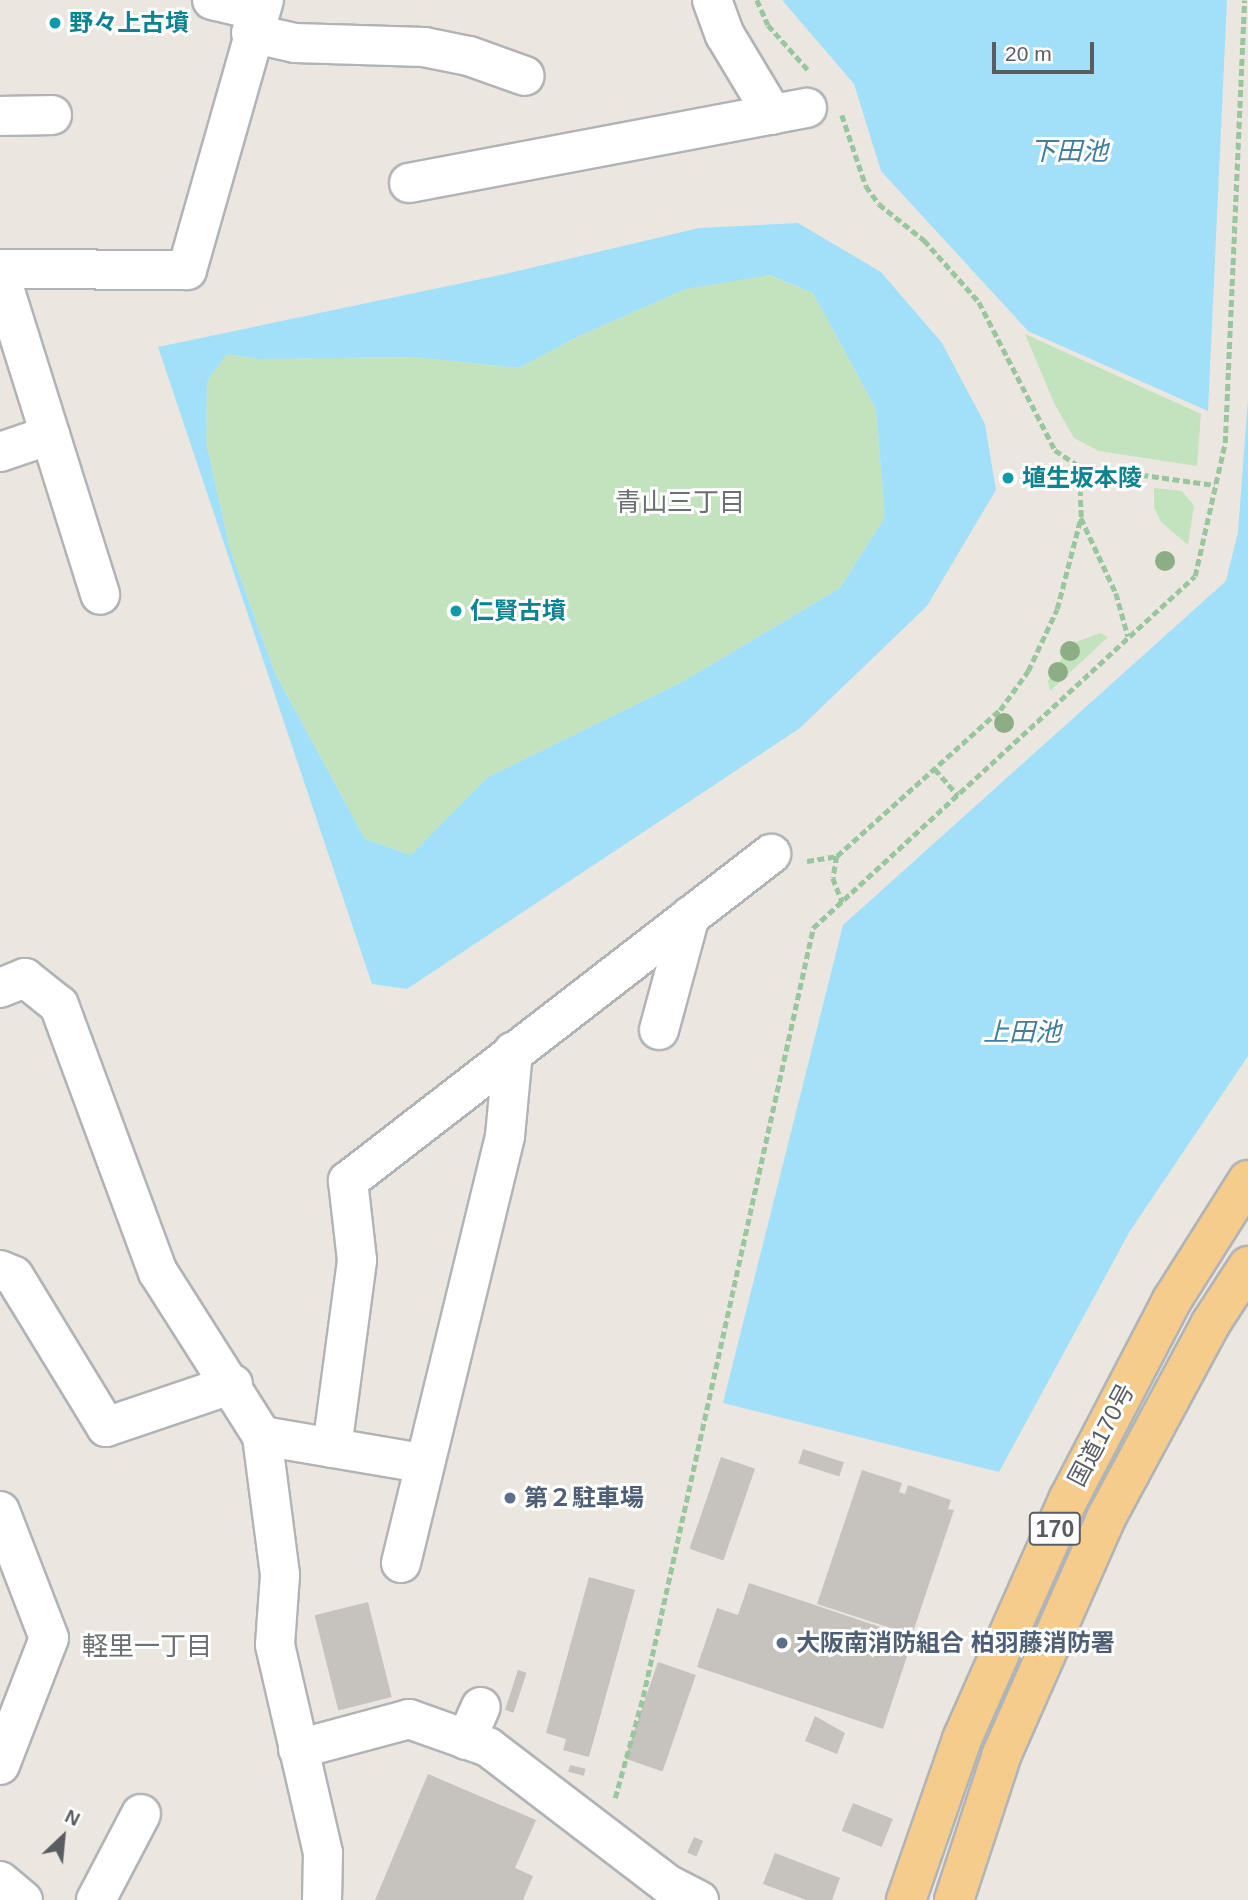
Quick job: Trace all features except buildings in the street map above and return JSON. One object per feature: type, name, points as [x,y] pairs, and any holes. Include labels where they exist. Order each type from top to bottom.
[{"type":"highway","name":"国道170号","points":[[906,1900],[962,1739],[1069,1498],[1172,1300],[1248,1180]]},
{"type":"highway","name":"国道170号","points":[[954,1900],[1002,1754],[1106,1518],[1211,1323],[1248,1266]]},
{"type":"street","points":[[212,0],[258,15],[295,43],[424,47],[469,56],[525,76]]},
{"type":"street","points":[[712,0],[725,35],[808,102]]},
{"type":"street","points":[[0,269],[187,270],[258,15]]},
{"type":"street","points":[[409,183],[808,102]]},
{"type":"street","points":[[0,116],[52,115]]},
{"type":"street","points":[[0,275],[100,596]]},
{"type":"street","points":[[0,452],[50,435]]},
{"type":"street","points":[[332,1448],[357,1260],[348,1181],[771,854]]},
{"type":"street","points":[[659,1030],[690,916]]},
{"type":"street","points":[[0,988],[25,978],[59,1004],[158,1272],[233,1384],[262,1436],[280,1575],[275,1645],[323,1853],[322,1900]]},
{"type":"street","points":[[401,1563],[422,1463],[505,1136],[513,1051]]},
{"type":"street","points":[[0,1270],[14,1276],[106,1427],[233,1384]]},
{"type":"street","points":[[262,1436],[422,1463]]},
{"type":"street","points":[[0,1511],[49,1638],[14,1692],[0,1765]]},
{"type":"street","points":[[298,1749],[409,1719],[474,1723],[488,1747],[667,1884],[699,1900]]},
{"type":"street","points":[[96,1900],[141,1814]]},
{"type":"street","points":[[0,1881],[23,1900]]},
{"type":"path","points":[[757,0],[808,102],[879,204],[924,240],[979,302],[1001,337],[1048,440],[1079,466],[1215,485]]},
{"type":"path","points":[[604,1837],[643,1697],[813,928],[1195,576],[1225,443],[1244,0]]},
{"type":"path","points":[[771,854],[817,862],[837,856],[1000,710],[1028,671],[1057,609],[1081,517],[1079,466]]},
{"type":"path","points":[[1081,517],[1116,593],[1128,637]]},
{"type":"path","points":[[935,769],[958,794]]},
{"type":"path","points":[[837,856],[833,878],[842,902]]},
{"type":"green space","points":[[769,275],[813,293],[876,409],[885,517],[840,588],[682,682],[488,777],[411,855],[365,839],[275,673],[230,549],[206,442],[207,381],[227,354],[259,359],[414,357],[519,368],[579,336],[686,289]]},
{"type":"green space","points":[[1025,334],[1201,414],[1197,466],[1099,451],[1074,438],[1055,405]]},
{"type":"green space","points":[[1154,488],[1182,491],[1194,506],[1188,545],[1161,522],[1154,507]]},
{"type":"green space","points":[[1100,633],[1108,637],[1050,691],[1048,681],[1065,653],[1076,642]]},
{"type":"water","name":"下田池","points":[[782,0],[1227,0],[1208,411],[1028,331],[881,171],[854,84]]},
{"type":"water","points":[[798,223],[881,272],[942,343],[985,424],[996,490],[927,606],[800,728],[407,989],[372,984],[158,347],[505,274],[699,228]],"holes":[[[770,275],[813,293],[876,409],[885,517],[840,588],[682,682],[488,777],[411,855],[365,839],[275,673],[230,549],[206,442],[207,381],[227,354],[259,359],[414,357],[519,368],[579,336],[686,289]]]},
{"type":"water","name":"上田池","points":[[1248,398],[1248,1056],[1130,1231],[999,1472],[723,1403],[843,925],[1226,581],[1238,532]]},
{"type":"place","name":"野々上古墳","points":[[55,23]]},
{"type":"place","name":"埴生坂本陵","points":[[1008,478]]},
{"type":"place","name":"仁賢古墳","points":[[456,611]]},
{"type":"place","name":"第２駐車場","points":[[510,1498]]},
{"type":"place","name":"大阪南消防組合 柏羽藤消防署","points":[[782,1643]]},
{"type":"district","name":"青山三丁目","points":[[680,503]]},
{"type":"district","name":"軽里一丁目","points":[[147,1647]]}]
